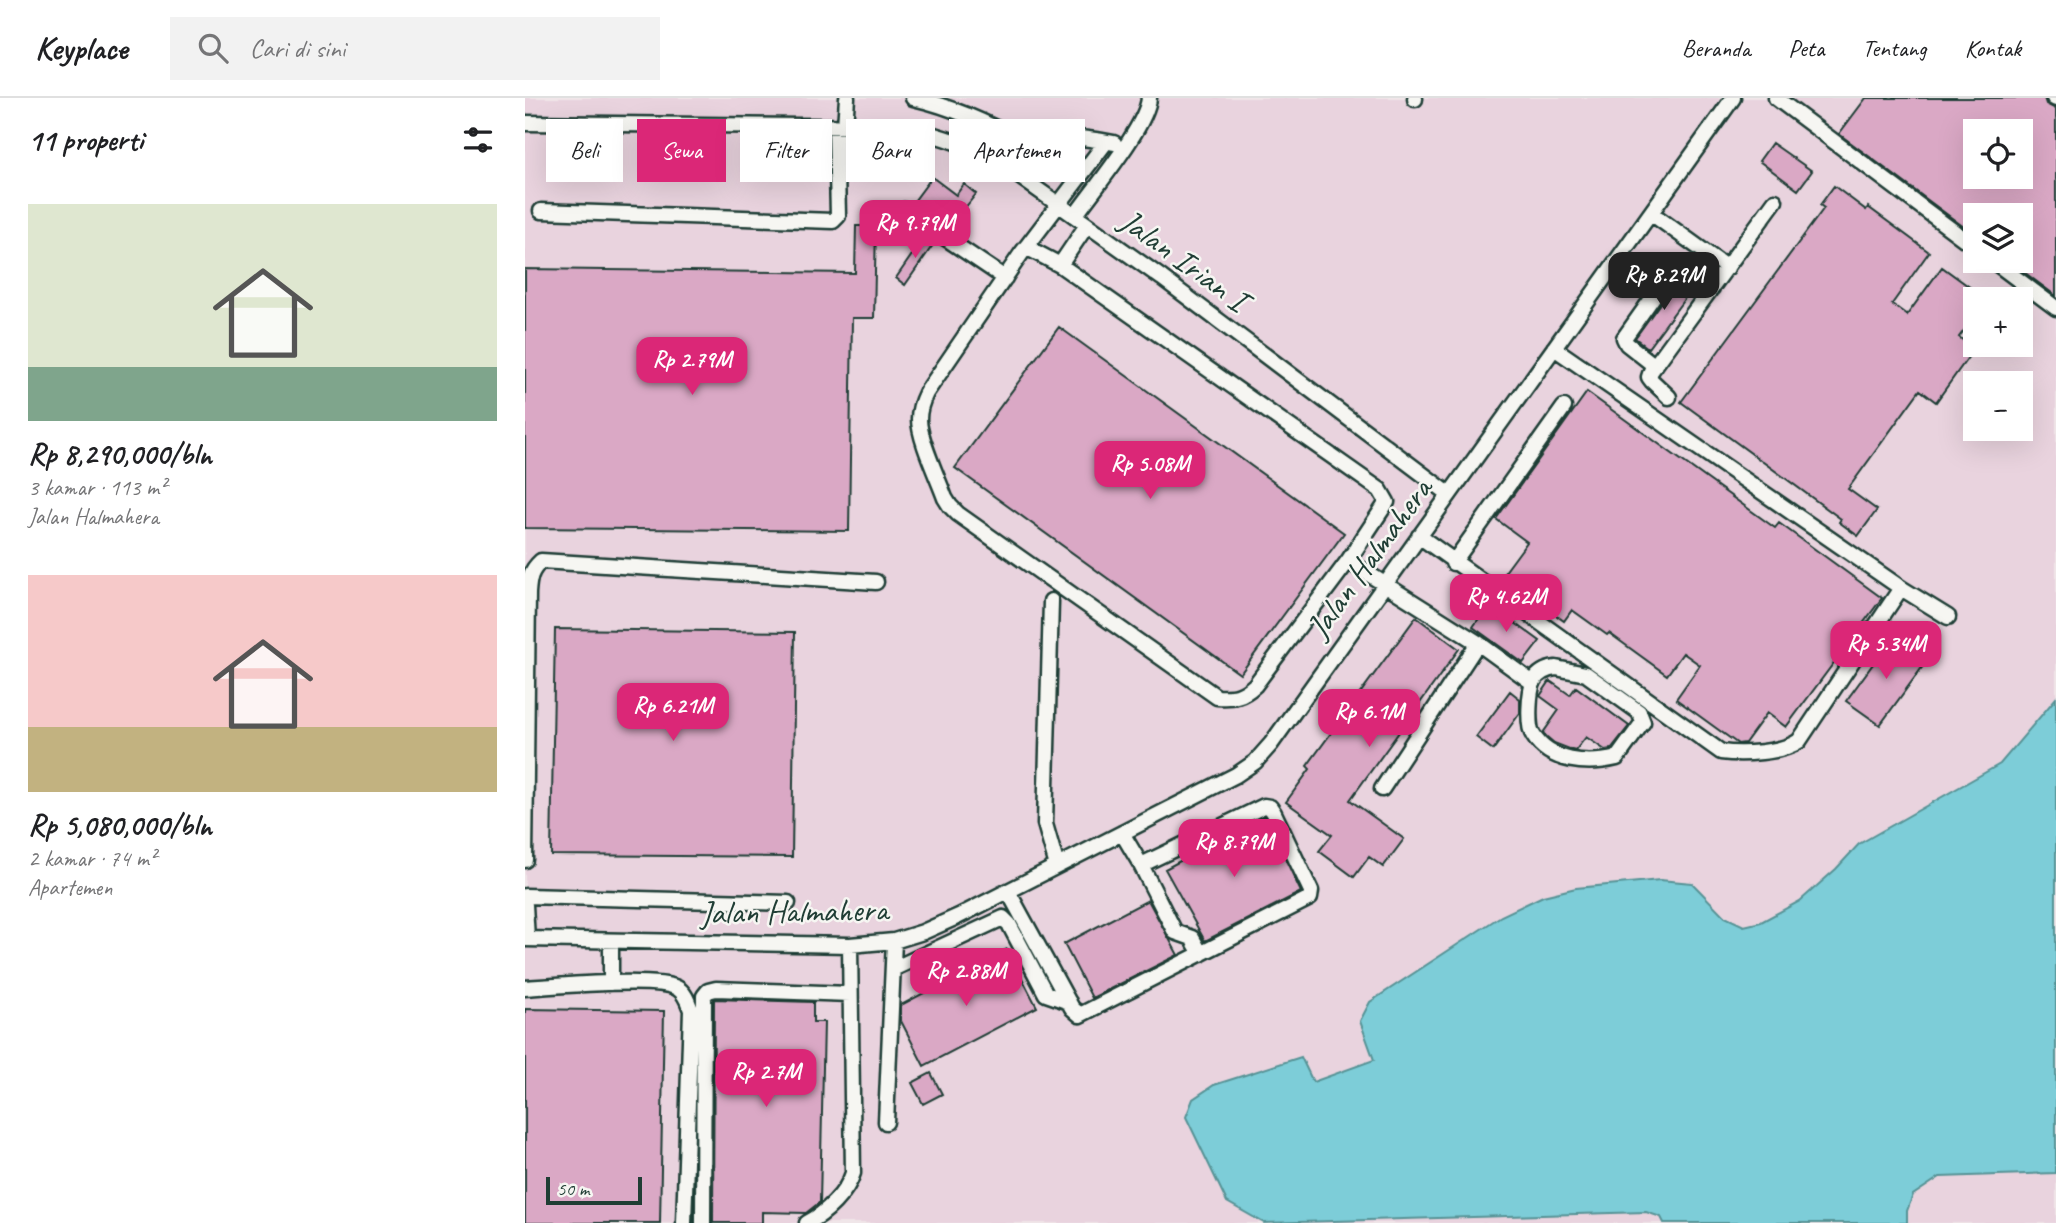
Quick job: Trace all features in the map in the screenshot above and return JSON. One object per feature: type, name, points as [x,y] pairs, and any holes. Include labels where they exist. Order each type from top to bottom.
[{"type":"street","points":[[541,211],[833,221],[838,216],[840,126],[847,98]]},
{"type":"street","points":[[913,98],[978,119]]},
{"type":"street","points":[[1060,265],[1081,220],[1146,114],[1149,98]]},
{"type":"street","name":"Jalan Halmahera","points":[[526,939],[850,945],[894,941],[923,932],[1008,891],[1219,784],[1255,762],[1271,744],[1733,98]]},
{"type":"street","points":[[1786,101],[1963,238]]},
{"type":"street","name":"Jalan Irian I","points":[[525,122],[840,126],[914,129],[940,135],[992,158],[1081,220],[1257,347],[1449,495]]},
{"type":"street","points":[[1085,138],[1125,145]]},
{"type":"street","points":[[1085,170],[1106,142]]},
{"type":"street","points":[[1026,247],[1060,265],[1380,490],[1387,502],[1347,561],[1255,685],[1244,695],[1233,698],[1217,697],[950,506],[919,422],[920,407],[926,393],[956,359],[1026,247],[1076,182]]},
{"type":"street","points":[[1669,397],[1652,381],[1650,376],[1655,366],[1775,201]]},
{"type":"street","points":[[904,210],[1005,278]]},
{"type":"street","points":[[1651,213],[1727,268]]},
{"type":"street","points":[[1655,366],[1627,344],[1624,338],[1673,269],[1679,266],[1712,288]]},
{"type":"street","points":[[2009,273],[2056,309]]},
{"type":"street","points":[[1554,348],[1948,617]]},
{"type":"street","points":[[1453,562],[1564,407]]},
{"type":"street","points":[[1419,536],[1721,752],[1733,754],[1789,748],[1799,741],[1901,587]]},
{"type":"street","points":[[525,860],[528,593],[533,568],[541,561],[876,582]]},
{"type":"street","points":[[1347,561],[1403,594],[1533,682]]},
{"type":"street","points":[[1051,601],[1045,824],[1057,866]]},
{"type":"street","points":[[1382,789],[1478,643]]},
{"type":"street","points":[[1549,669],[1586,674],[1640,712],[1643,722],[1617,758],[1564,760],[1538,742],[1531,733],[1529,724],[1533,682],[1549,669]]},
{"type":"street","points":[[1008,891],[1075,1013],[1084,1015],[1310,898],[1311,891],[1270,807],[1258,807],[1141,865]]},
{"type":"street","points":[[1122,833],[1175,932],[1192,937],[1201,954]]},
{"type":"street","points":[[525,895],[788,903]]},
{"type":"street","points":[[525,905],[526,939]]},
{"type":"street","points":[[893,969],[1003,918],[1046,994],[1069,1002]]},
{"type":"street","points":[[611,940],[611,983]]},
{"type":"street","points":[[886,1122],[894,941]]},
{"type":"street","points":[[807,1223],[827,1209],[844,1190],[853,1173],[850,945]]},
{"type":"street","points":[[525,988],[611,983],[668,984],[679,988],[686,996],[691,1010],[684,1223]]},
{"type":"street","points":[[703,1223],[704,996],[708,991],[716,989],[850,994]]},
{"type":"shaded area","points":[[525,98],[2056,98],[2056,1223],[525,1223]]},
{"type":"water","points":[[2056,698],[2056,1173],[1940,1177],[1913,1195],[1907,1211],[1907,1223],[1664,1223],[1661,1217],[1646,1212],[1264,1223],[1227,1202],[1186,1117],[1193,1099],[1214,1085],[1301,1057],[1313,1082],[1374,1060],[1360,1021],[1370,1002],[1501,916],[1543,896],[1576,888],[1660,880],[1692,883],[1725,917],[1744,926],[1761,922],[1800,901],[1859,844],[2000,764]]},
{"type":"building","points":[[1866,98],[2044,98],[2046,104],[2056,109],[2056,296],[2025,273],[2033,273],[2033,203],[1963,203],[1963,226],[1839,134]]},
{"type":"building","points":[[1772,143],[1812,171],[1798,190],[1759,161]]},
{"type":"building","points":[[935,179],[956,195],[964,184],[976,194],[949,228],[912,204],[928,182],[935,182]]},
{"type":"building","points":[[1834,186],[1866,210],[1868,207],[1929,252],[1892,304],[1907,315],[1942,267],[1970,287],[1963,287],[1963,332],[1959,337],[1963,340],[1963,357],[1968,357],[1936,402],[1920,390],[1848,489],[1877,510],[1858,536],[1839,522],[1841,519],[1681,402],[1824,208],[1820,205]]},
{"type":"building","points":[[856,226],[876,226],[874,318],[852,318],[849,531],[525,528],[525,269],[855,273]]},
{"type":"building","points":[[925,236],[935,242],[905,285],[896,278]]},
{"type":"building","points":[[1679,277],[1693,287],[1648,348],[1635,338]]},
{"type":"building","points":[[1059,327],[1344,533],[1240,674],[955,468]]},
{"type":"building","points":[[1587,392],[1775,528],[1779,523],[1882,598],[1786,727],[1767,713],[1745,743],[1738,744],[1676,699],[1700,665],[1683,653],[1667,675],[1572,610],[1564,621],[1502,576],[1527,542],[1496,519]]},
{"type":"building","points":[[1489,604],[1540,641],[1523,663],[1473,627]]},
{"type":"building","points":[[1416,617],[1459,649],[1350,800],[1404,839],[1383,867],[1369,857],[1354,877],[1319,851],[1332,835],[1286,802],[1310,769],[1307,766]]},
{"type":"building","points":[[555,629],[795,632],[792,857],[551,855]]},
{"type":"building","points":[[1892,638],[1926,662],[1880,725],[1846,701]]},
{"type":"building","points":[[1550,681],[1570,695],[1576,687],[1629,726],[1611,749],[1605,750],[1586,737],[1575,751],[1554,743],[1543,733],[1559,710],[1540,696]]},
{"type":"building","points":[[1510,691],[1520,699],[1520,713],[1493,750],[1476,737]]},
{"type":"building","points":[[1265,816],[1301,892],[1205,941],[1165,869]]},
{"type":"building","points":[[1148,900],[1178,955],[1092,998],[1064,944]]},
{"type":"building","points":[[1007,949],[1037,1007],[924,1066],[900,1019],[901,1005]]},
{"type":"building","points":[[714,999],[813,1002],[813,1022],[824,1022],[820,1202],[806,1213],[762,1212],[762,1223],[713,1223]]},
{"type":"building","points":[[525,1009],[664,1011],[660,1223],[525,1223]]},
{"type":"building","points":[[931,1073],[942,1094],[923,1104],[912,1083]]}]
